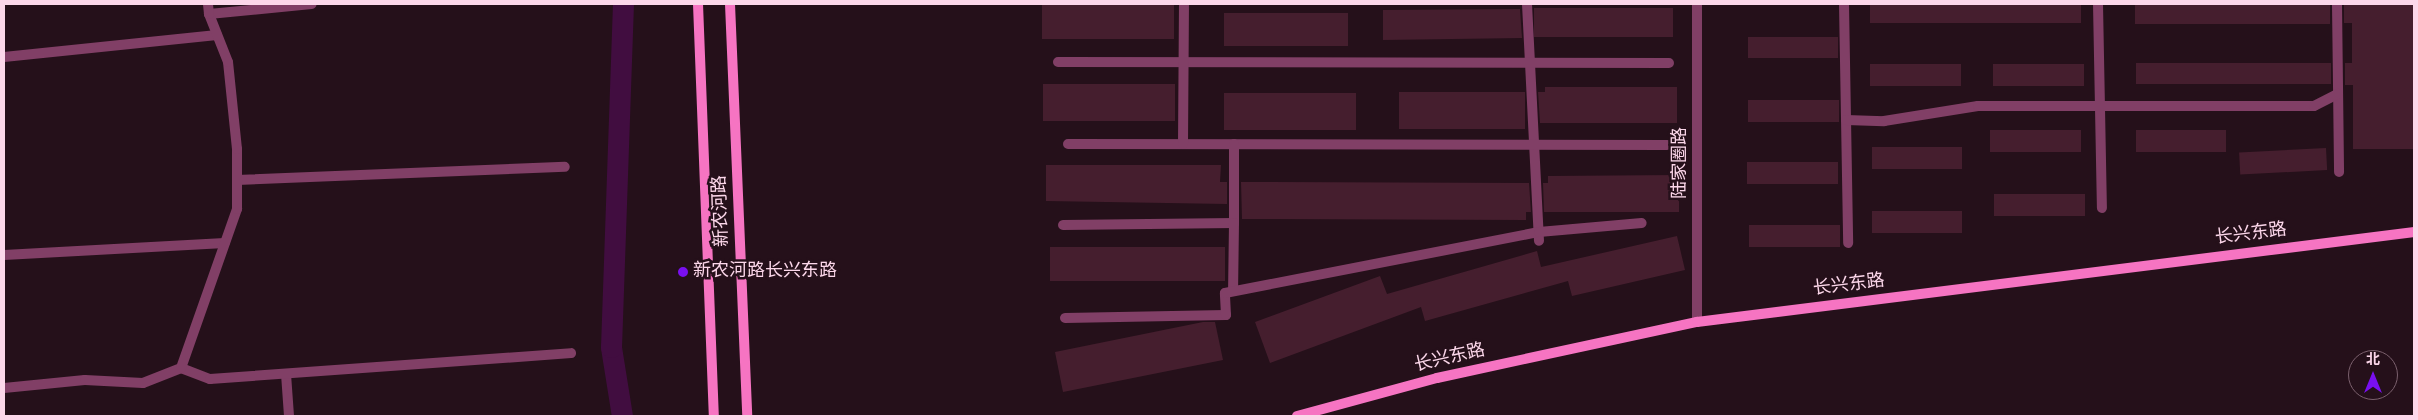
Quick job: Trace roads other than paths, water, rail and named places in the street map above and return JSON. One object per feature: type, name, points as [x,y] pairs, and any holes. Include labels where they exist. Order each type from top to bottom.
[{"type":"main road","name":"新农河路","points":[[698,4],[714,416]]},
{"type":"main road","name":"新农河路","points":[[730,4],[746,416]]},
{"type":"main road","name":"长兴东路","points":[[1297,416],[1438,378],[1698,322],[2414,232]]},
{"type":"street","points":[[181,368],[237,209],[237,150],[228,62],[208,9],[312,4]]},
{"type":"street","points":[[1183,144],[1184,4]]},
{"type":"street","points":[[1526,4],[1539,237]]},
{"type":"street","name":"陆家圈路","points":[[1698,4],[1698,322]]},
{"type":"street","points":[[1844,4],[1848,243]]},
{"type":"street","points":[[2098,4],[2102,208]]},
{"type":"street","points":[[2337,4],[2339,172]]},
{"type":"street","points":[[4,57],[217,35]]},
{"type":"street","points":[[1058,62],[1669,63]]},
{"type":"street","points":[[1846,120],[1884,121],[1978,106],[2314,106],[2338,94]]},
{"type":"street","points":[[1068,144],[1667,145]]},
{"type":"street","points":[[1233,291],[1234,144]]},
{"type":"street","points":[[237,180],[565,167]]},
{"type":"street","points":[[1063,225],[1234,223]]},
{"type":"street","points":[[1065,318],[1226,315],[1225,293],[1233,291],[1539,237],[1642,223]]},
{"type":"street","points":[[4,255],[225,243]]},
{"type":"street","points":[[4,388],[85,380],[143,383],[181,368],[210,379],[571,353]]},
{"type":"street","points":[[286,374],[289,416]]},
{"type":"waterway","points":[[622,416],[611,347],[623,4]]},
{"type":"place","name":"新农河路长兴东路","points":[[683,272]]}]
